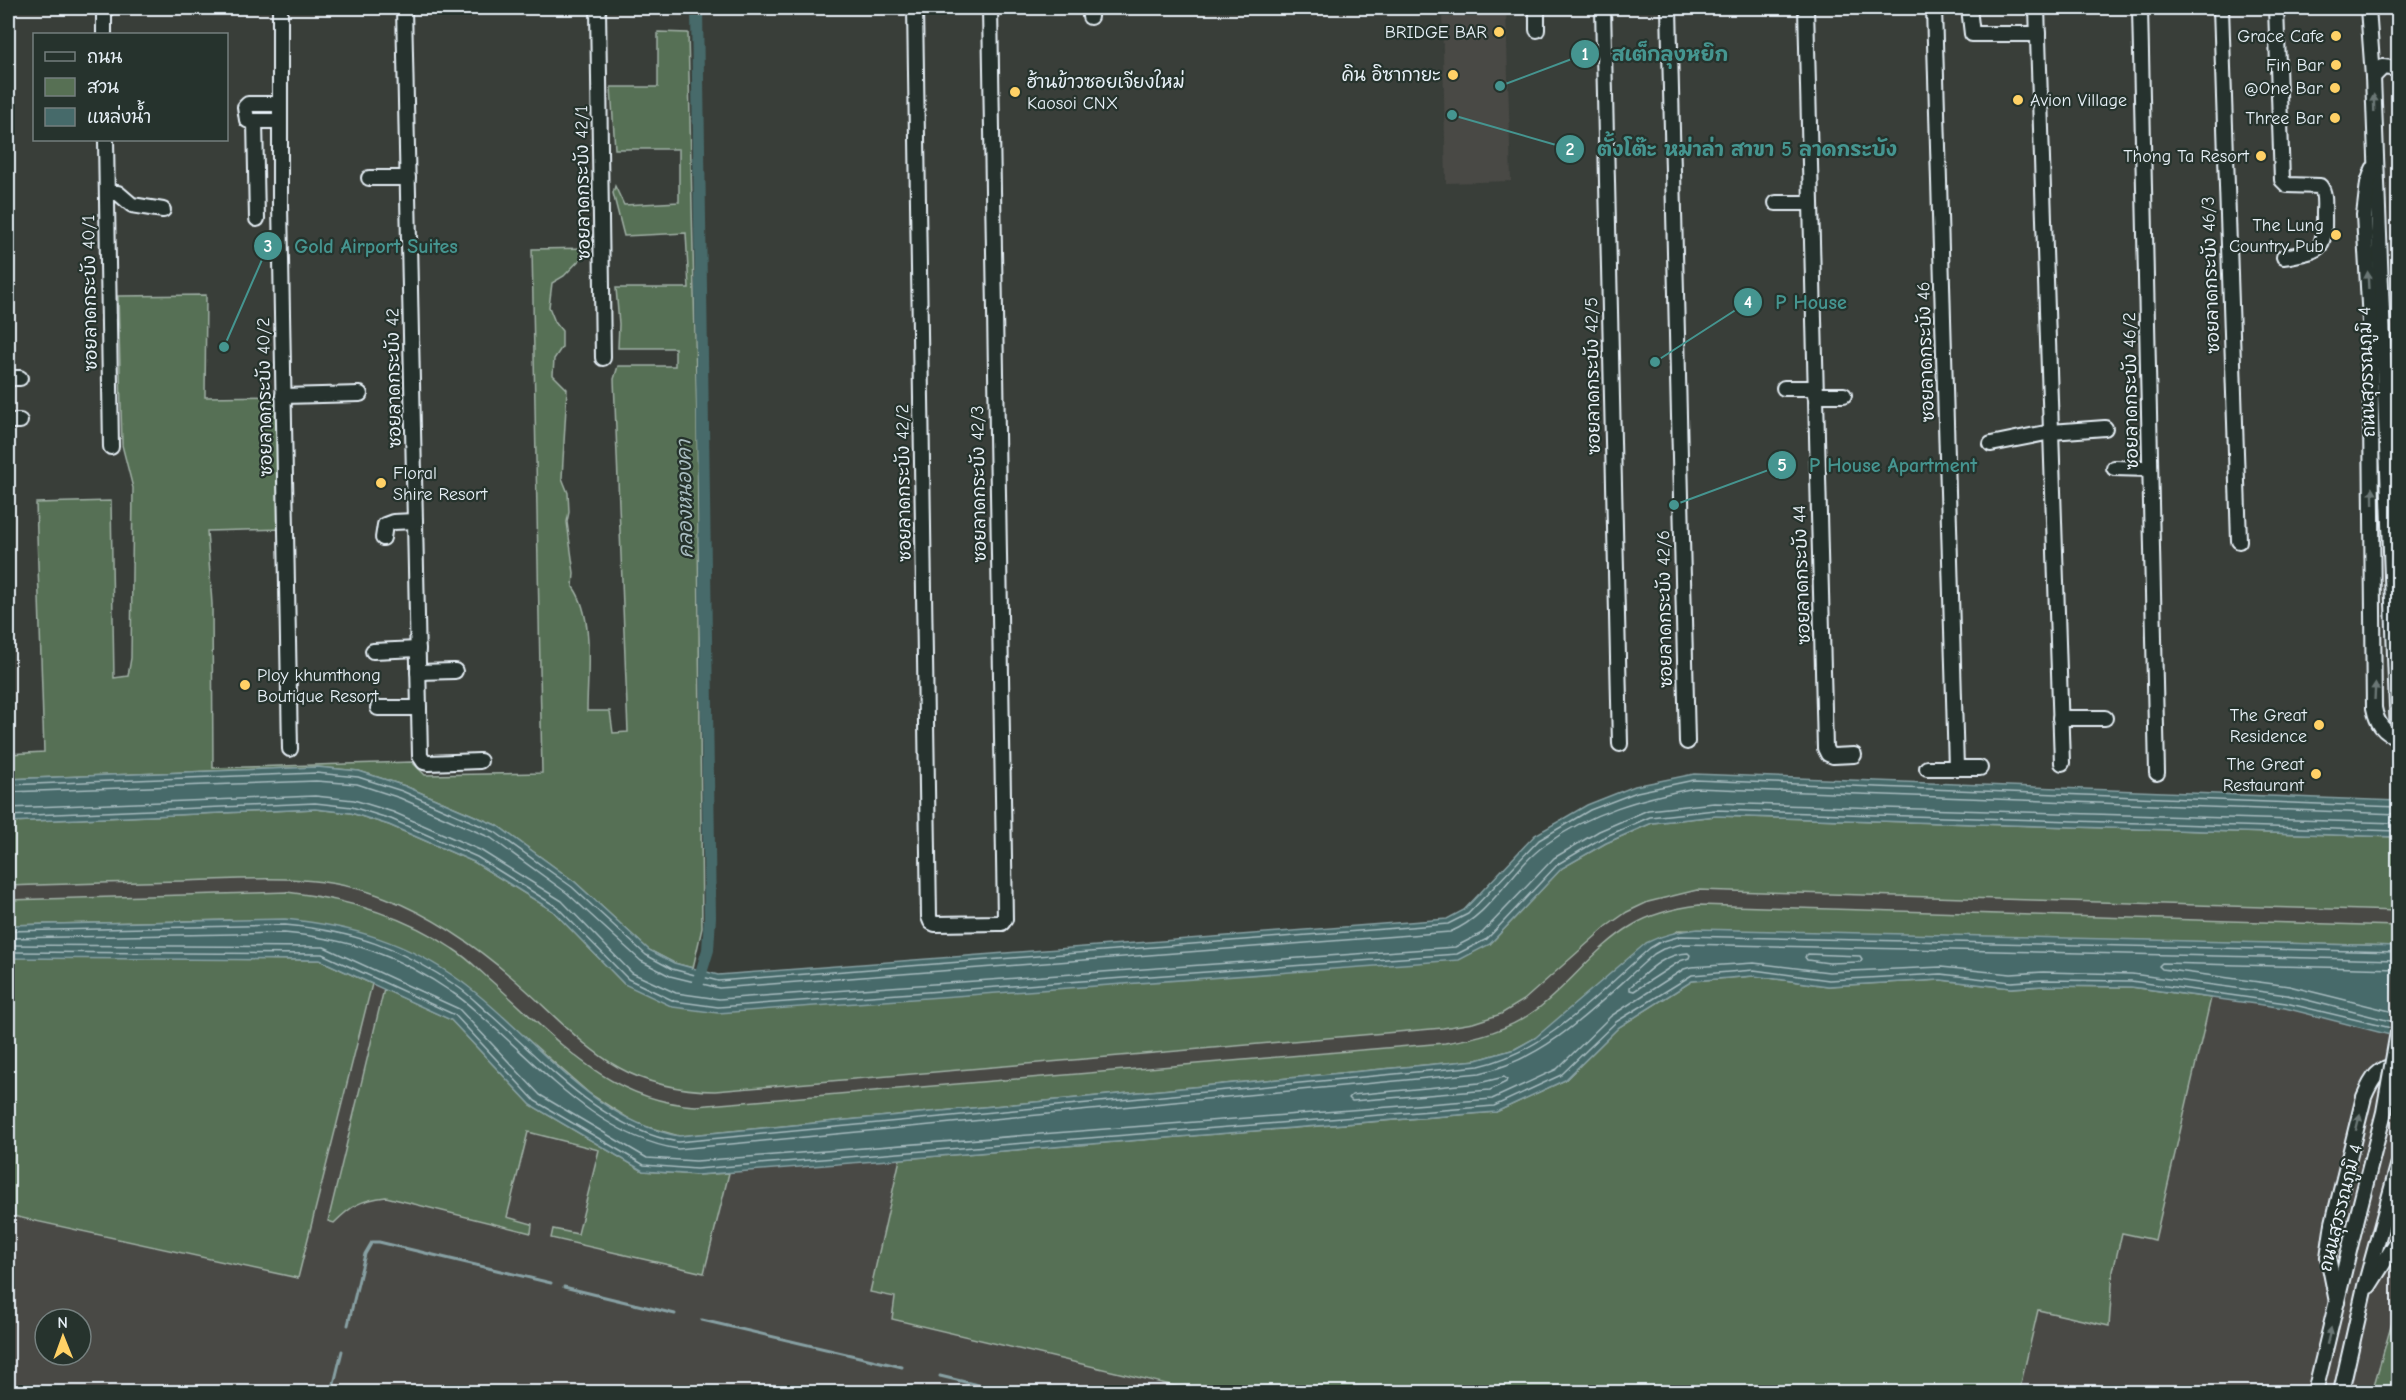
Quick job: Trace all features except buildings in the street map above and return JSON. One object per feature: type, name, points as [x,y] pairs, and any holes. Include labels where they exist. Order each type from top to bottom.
[{"type":"street","points":[[104,8],[104,33]]},
{"type":"street","name":"ซอยลาดกระบัง 40/2","points":[[280,8],[279,121],[290,749]]},
{"type":"street","name":"ซอยลาดกระบัง 42","points":[[404,8],[420,756],[424,762],[428,763],[480,761]]},
{"type":"street","name":"ซอยลาดกระบัง 42/1","points":[[598,8],[603,358]]},
{"type":"street","name":"ซอยลาดกระบัง 42/2","points":[[915,8],[929,917],[935,924],[966,923]]},
{"type":"street","name":"ซอยลาดกระบัง 42/3","points":[[966,923],[1002,923],[1005,919],[990,8]]},
{"type":"street","points":[[1537,8],[1537,30]]},
{"type":"street","name":"ซอยลาดกระบัง 42/5","points":[[1603,8],[1620,744]]},
{"type":"street","name":"ซอยลาดกระบัง 42/6","points":[[1669,8],[1687,742]]},
{"type":"street","name":"ซอยลาดกระบัง 44","points":[[1806,8],[1809,203],[1825,748],[1828,754],[1833,756],[1854,755]]},
{"type":"street","name":"ซอยลาดกระบัง 46","points":[[1934,8],[1956,768]]},
{"type":"street","points":[[1969,8],[1972,34],[2038,34]]},
{"type":"street","points":[[2037,8],[2062,763]]},
{"type":"street","name":"ซอยลาดกระบัง 46/2","points":[[2140,8],[2157,773]]},
{"type":"street","name":"ซอยลาดกระบัง 46/3","points":[[2221,8],[2238,541]]},
{"type":"street","points":[[2277,8],[2282,180],[2287,185],[2320,186],[2324,193],[2325,238],[2322,245],[2310,252],[2284,257]]},
{"type":"street","name":"ถนนสุวรรณภูมิ 4","points":[[2368,8],[2384,336],[2398,736]]},
{"type":"street","points":[[2373,77],[2383,67],[2398,69]]},
{"type":"street","points":[[279,104],[246,105],[247,120],[279,121]]},
{"type":"street","points":[[255,121],[257,219]]},
{"type":"street","name":"ซอยลาดกระบัง 40/1","points":[[105,141],[111,447]]},
{"type":"street","points":[[2376,162],[2368,183],[2364,215],[2370,322],[2374,708],[2376,720],[2383,730],[2398,736]]},
{"type":"street","points":[[369,178],[408,178]]},
{"type":"street","points":[[107,193],[118,194],[132,205],[163,210]]},
{"type":"street","points":[[1776,203],[1809,203]]},
{"type":"street","points":[[1784,388],[1844,395]]},
{"type":"street","points":[[283,396],[360,394]]},
{"type":"street","points":[[1991,444],[2051,432],[2105,428]]},
{"type":"street","points":[[2114,468],[2150,469]]},
{"type":"street","points":[[383,538],[385,525],[393,522],[415,521]]},
{"type":"street","points":[[373,651],[418,650]]},
{"type":"street","points":[[418,672],[455,670]]},
{"type":"street","points":[[378,708],[419,708]]},
{"type":"street","points":[[2060,718],[2106,718]]},
{"type":"street","points":[[1927,768],[1980,768]]},
{"type":"street","name":"ถนนสุวรรณภูมิ 4","points":[[2315,1392],[2384,1112],[2398,1032]]},
{"type":"street","points":[[2337,1302],[2328,1257],[2333,1223],[2364,1097],[2371,1078],[2378,1071],[2398,1064]]},
{"type":"street","points":[[2341,1392],[2398,1166]]},
{"type":"street","points":[[2364,1294],[2389,1258],[2398,1240]]},
{"type":"shaded area","points":[[1442,8],[1506,8],[1511,181],[1446,183]]},
{"type":"shaded area","points":[[280,836],[576,974],[1456,983],[1582,891],[2398,866],[2398,1392],[8,1392],[8,844]]},
{"type":"green space","points":[[658,32],[688,33],[697,422],[702,928],[693,968],[674,963],[649,950],[575,882],[498,826],[405,786],[359,771],[317,767],[8,779],[8,754],[44,752],[36,503],[111,501],[114,678],[128,676],[131,658],[133,488],[122,445],[118,296],[206,295],[205,397],[280,396],[284,529],[207,531],[212,604],[213,768],[412,762],[425,775],[542,773],[532,249],[591,248],[564,276],[552,283],[549,307],[555,322],[562,331],[562,347],[554,359],[553,375],[567,389],[562,478],[568,493],[567,522],[574,573],[573,587],[580,599],[587,630],[587,711],[610,711],[613,733],[628,732],[614,379],[618,366],[675,366],[675,348],[618,348],[616,288],[689,288],[686,233],[624,236],[613,193],[615,186],[624,205],[679,202],[679,149],[615,149],[611,87],[658,87]]},
{"type":"green space","points":[[315,809],[351,813],[389,825],[474,862],[553,911],[624,984],[1490,944],[1562,868],[1606,843],[1652,823],[1716,816],[2398,837],[2398,911],[1697,890],[1648,902],[1627,912],[1607,926],[1524,1000],[1501,1014],[1473,1023],[1443,1028],[715,1091],[680,1088],[651,1082],[603,1058],[515,980],[470,944],[421,914],[362,890],[337,884],[286,879],[8,886],[8,822]]},
{"type":"green space","points":[[287,892],[331,899],[374,910],[434,937],[476,967],[558,1042],[606,1078],[633,1091],[663,1101],[696,1106],[1457,1041],[1481,1036],[1526,1017],[1548,1000],[1607,944],[1633,925],[1665,912],[1699,905],[2398,926],[2398,946],[1679,930],[1535,1038],[1515,1049],[1477,1060],[679,1136],[637,1124],[590,1094],[463,983],[229,920],[8,925],[8,900]]},
{"type":"green space","points":[[8,957],[320,960],[372,984],[298,1278],[8,1215]]},
{"type":"green space","points":[[1754,976],[1828,986],[1941,980],[2011,988],[2131,987],[2211,998],[2155,1240],[2122,1233],[2113,1271],[2109,1326],[2038,1310],[2019,1392],[1200,1392],[892,1319],[895,1297],[870,1292],[900,1159],[1496,1112],[1565,1080],[1619,1027],[1692,981]]},
{"type":"green space","points":[[384,989],[451,1020],[531,1105],[643,1171],[697,1175],[729,1173],[704,1273],[551,1238],[553,1229],[578,1234],[599,1150],[528,1132],[507,1217],[532,1224],[531,1233],[386,1197],[363,1202],[346,1212],[334,1223],[328,1221]]},
{"type":"green space","points":[[2398,1302],[2398,1392],[2372,1392]]},
{"type":"water","points":[[317,767],[359,771],[405,786],[498,826],[575,882],[649,950],[674,963],[718,975],[1447,919],[1464,910],[1535,835],[1587,805],[1635,786],[1694,774],[2398,801],[2398,837],[1716,816],[1652,823],[1606,843],[1562,868],[1490,944],[1459,960],[718,1013],[673,1007],[624,984],[553,911],[474,862],[389,825],[351,813],[315,809],[8,822],[8,779]]},
{"type":"water","points":[[285,919],[356,931],[421,956],[462,982],[488,1003],[589,1094],[646,1127],[679,1136],[1477,1060],[1515,1049],[1535,1038],[1646,943],[1671,933],[1698,929],[2398,946],[2398,1037],[2285,1008],[2131,987],[2011,988],[1941,980],[1828,986],[1754,976],[1692,981],[1619,1027],[1565,1080],[1496,1112],[697,1175],[643,1171],[531,1105],[451,1020],[320,960],[8,958],[8,925]]},
{"type":"pier","points":[[2392,798],[2398,798],[2398,840],[2393,840]]},
{"type":"pier","points":[[2395,943],[2398,943],[2398,1040],[2388,1037]]},
{"type":"waterway","name":"คลองหนองคา","points":[[697,8],[710,917],[708,950],[697,986]]},
{"type":"waterway","points":[[348,1325],[365,1254],[372,1242],[551,1283]]},
{"type":"waterway","points":[[564,1287],[675,1314]]},
{"type":"waterway","points":[[702,1320],[902,1367]]},
{"type":"waterway","points":[[332,1392],[342,1351]]},
{"type":"waterway","points":[[940,1376],[1007,1392]]},
{"type":"place","name":"BRIDGE BAR","points":[[1499,32]]},
{"type":"place","name":"Grace Cafe","points":[[2336,36]]},
{"type":"place","name":"Fin Bar","points":[[2336,65]]},
{"type":"place","name":"คิน อิซากายะ","points":[[1453,75]]},
{"type":"place","name":"สเต็กลุงหยิก","points":[[1500,86]]},
{"type":"place","name":"@One Bar","points":[[2335,88]]},
{"type":"place","name":"ฮ้านข้าวซอยเจียงใหม่ Kaosoi CNX","points":[[1015,92]]},
{"type":"place","name":"Avion Village","points":[[2018,100]]},
{"type":"place","name":"ตั้งโต๊ะ หม่าล่า สาขา 5 ลาดกระบัง","points":[[1452,115]]},
{"type":"place","name":"Three Bar","points":[[2335,118]]},
{"type":"place","name":"Thong Ta Resort","points":[[2261,156]]},
{"type":"place","name":"The Lung Country Pub","points":[[2336,235]]},
{"type":"place","name":"Gold Airport Suites","points":[[224,347]]},
{"type":"place","name":"P House","points":[[1655,362]]},
{"type":"place","name":"Floral Shire Resort","points":[[381,483]]},
{"type":"place","name":"P House Apartment","points":[[1674,505]]},
{"type":"place","name":"Ploy khumthong Boutique Resort","points":[[245,685]]},
{"type":"place","name":"The Great Residence","points":[[2319,725]]},
{"type":"place","name":"The Great Restaurant","points":[[2316,774]]}]
